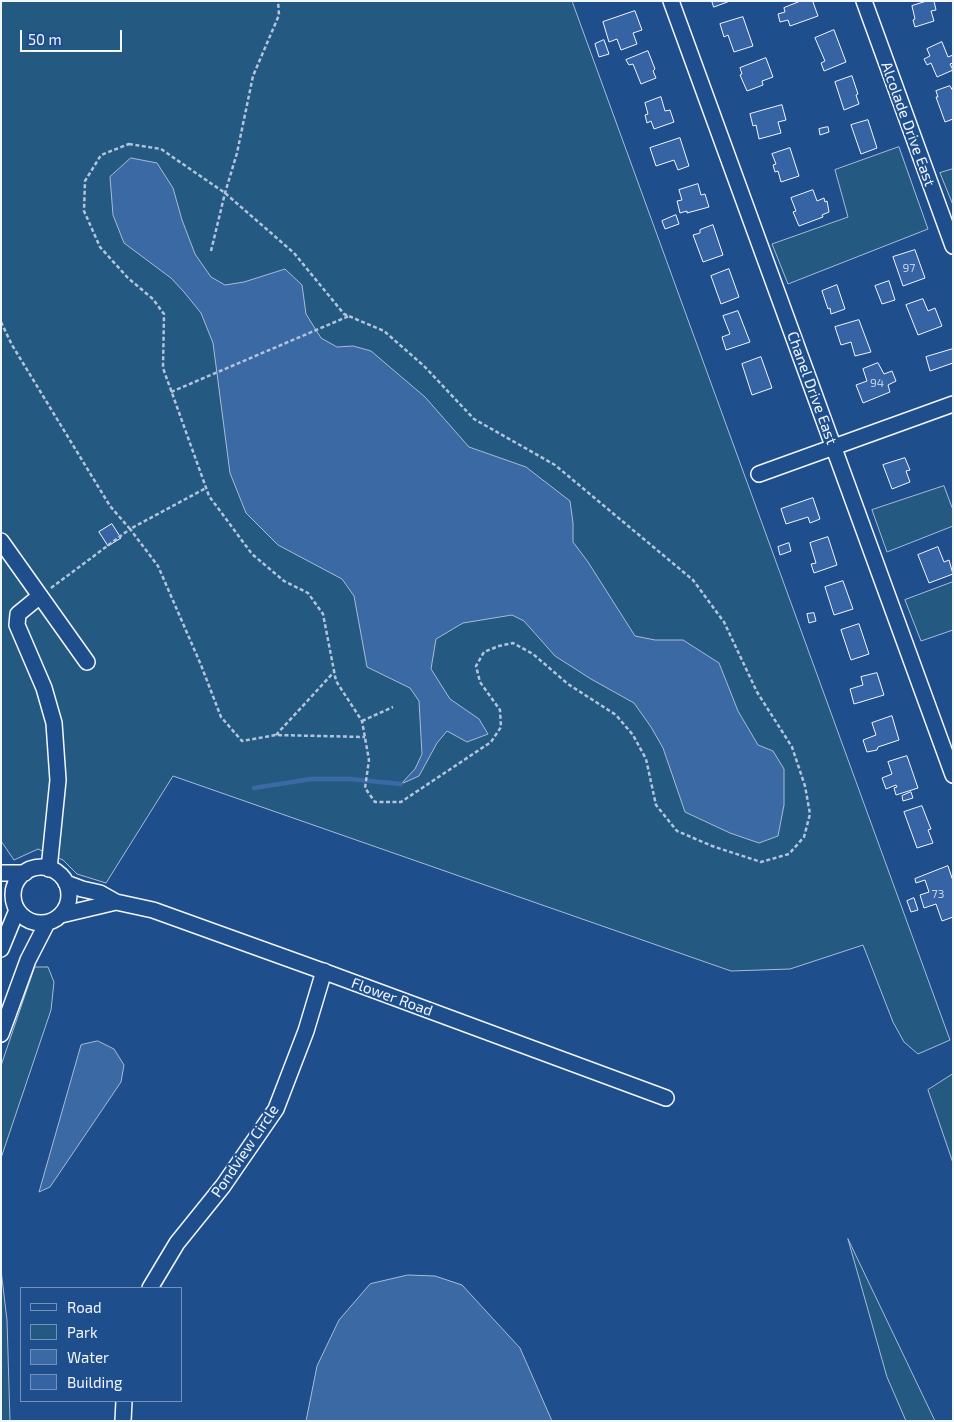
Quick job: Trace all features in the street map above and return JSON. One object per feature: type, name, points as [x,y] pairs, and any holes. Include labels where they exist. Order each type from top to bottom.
[{"type":"street","name":"Chanel Drive East","points":[[671,1],[953,775]]},
{"type":"street","name":"Alcolade Drive East","points":[[864,1],[953,246]]},
{"type":"street","points":[[759,474],[953,404]]},
{"type":"street","points":[[1,541],[87,662]]},
{"type":"street","points":[[40,596],[18,614],[17,625],[44,688],[54,724],[58,780],[49,869]]},
{"type":"street","points":[[1,873],[25,872],[38,868],[49,869],[59,874],[66,883],[69,900],[61,914],[47,923],[28,960],[1,1034]]},
{"type":"street","points":[[1,949],[16,883],[25,872]]},
{"type":"street","name":"Flower Road","points":[[66,883],[100,894],[116,902],[153,910],[324,971],[666,1098]]},
{"type":"street","points":[[11,902],[30,921],[47,923]]},
{"type":"street","name":"Flower Road","points":[[61,914],[116,902]]},
{"type":"street","name":"Pondview Circle","points":[[151,1287],[178,1243],[223,1186],[276,1109],[306,1031],[324,971]]},
{"type":"street","points":[[124,1402],[124,1421]]},
{"type":"path","points":[[211,251],[237,153],[253,76],[279,15],[278,1]]},
{"type":"path","points":[[129,144],[161,149],[225,193],[294,253],[344,314],[349,316],[384,331],[424,366],[474,418],[555,465],[693,580],[724,622],[757,692],[792,747],[805,786],[810,814],[804,837],[789,854],[761,862],[712,846],[677,831],[656,805],[646,759],[634,735],[616,715],[568,684],[533,654],[514,643],[484,652],[476,666],[480,682],[500,710],[501,727],[491,742],[401,802],[374,802],[365,788],[368,760],[362,721],[336,681],[322,614],[308,593],[284,581],[252,554],[209,496],[163,368],[164,314],[153,299],[128,278],[100,247],[84,211],[85,181],[101,156],[129,144]]},
{"type":"path","points":[[171,392],[349,316]]},
{"type":"path","points":[[1,322],[12,345],[110,506],[158,566],[221,717],[242,740],[276,735],[365,737]]},
{"type":"path","points":[[40,596],[130,529],[206,488]]},
{"type":"path","points":[[276,735],[334,672]]},
{"type":"path","points":[[362,721],[392,707]]},
{"type":"green space","points":[[1,1],[572,1],[950,1040],[918,1054],[904,1042],[893,1022],[863,945],[790,969],[731,971],[173,776],[106,883],[77,874],[63,860],[38,849],[14,860],[1,841]]},
{"type":"green space","points":[[899,147],[928,229],[788,284],[772,244],[848,217],[835,170]]},
{"type":"green space","points":[[953,169],[953,205],[940,173]]},
{"type":"green space","points":[[944,486],[953,510],[953,526],[887,552],[872,510]]},
{"type":"green space","points":[[953,582],[953,630],[921,641],[905,600]]},
{"type":"green space","points":[[35,967],[48,967],[54,982],[51,1010],[1,1158],[1,1066]]},
{"type":"green space","points":[[953,1074],[953,1163],[928,1090]]},
{"type":"green space","points":[[848,1239],[935,1421],[906,1421],[887,1377]]},
{"type":"green space","points":[[1,1270],[7,1320],[10,1421],[1,1421]]},
{"type":"water","points":[[131,158],[157,163],[173,188],[182,220],[195,254],[211,277],[225,285],[244,282],[285,269],[302,285],[306,314],[321,338],[337,347],[353,346],[371,351],[425,397],[469,447],[526,467],[570,501],[573,542],[588,562],[635,636],[655,640],[683,640],[719,663],[738,711],[758,745],[773,751],[784,769],[784,805],[778,836],[759,843],[730,833],[685,812],[663,748],[634,703],[555,656],[524,621],[512,615],[463,623],[436,639],[431,669],[450,699],[479,719],[488,734],[467,742],[447,731],[437,743],[419,776],[401,784],[415,769],[422,754],[419,701],[410,688],[367,667],[354,596],[342,579],[278,545],[246,513],[230,473],[213,343],[201,313],[171,278],[124,243],[113,215],[110,177]]},
{"type":"water","points":[[98,1041],[114,1049],[124,1065],[121,1082],[50,1187],[39,1192],[81,1045]]},
{"type":"water","points":[[408,1275],[435,1276],[462,1285],[520,1348],[552,1421],[306,1421],[317,1366],[339,1320],[370,1284]]},
{"type":"building","points":[[712,1],[730,1],[714,7]]},
{"type":"building","points":[[801,1],[816,1],[813,2],[818,16],[790,26],[788,20],[780,22],[778,14],[785,12],[784,8]]},
{"type":"building","points":[[927,1],[934,1],[936,10],[931,11],[934,21],[915,27],[912,6]]},
{"type":"building","points":[[635,11],[642,30],[633,33],[637,44],[621,50],[617,39],[609,42],[603,22]]},
{"type":"building","points":[[743,17],[753,46],[734,52],[728,35],[724,37],[720,24]]},
{"type":"building","points":[[834,30],[846,62],[824,71],[821,63],[825,61],[815,38]]},
{"type":"building","points":[[604,40],[609,54],[599,57],[595,44]]},
{"type":"building","points":[[942,42],[948,57],[953,55],[953,63],[950,64],[953,70],[937,77],[931,63],[927,65],[924,59],[930,56],[927,49]]},
{"type":"building","points":[[648,51],[655,69],[653,71],[656,78],[641,84],[633,64],[629,65],[626,60]]},
{"type":"building","points":[[766,58],[773,77],[762,81],[763,85],[747,91],[740,75],[742,74],[740,68]]},
{"type":"building","points":[[852,76],[859,104],[844,110],[835,82]]},
{"type":"building","points":[[950,86],[953,91],[953,119],[945,122],[936,97],[938,97],[936,91]]},
{"type":"building","points":[[661,97],[665,111],[670,110],[674,122],[654,129],[651,121],[647,123],[645,115],[648,114],[645,103]]},
{"type":"building","points":[[782,105],[786,120],[778,122],[781,133],[759,139],[756,125],[753,126],[750,114]]},
{"type":"building","points":[[868,120],[877,148],[861,154],[851,125]]},
{"type":"building","points":[[828,127],[829,132],[820,135],[819,129]]},
{"type":"building","points":[[680,138],[689,166],[678,170],[674,160],[656,166],[650,148]]},
{"type":"building","points":[[790,148],[799,176],[781,182],[778,171],[775,172],[773,165],[776,164],[772,154]]},
{"type":"building","points":[[698,184],[701,195],[705,194],[709,207],[680,213],[677,201],[682,200],[679,190]]},
{"type":"building","points":[[813,190],[817,201],[824,198],[825,202],[827,201],[829,212],[822,215],[823,217],[799,226],[793,212],[796,211],[791,198]]},
{"type":"building","points":[[676,215],[679,224],[665,229],[662,221]]},
{"type":"building","points":[[713,225],[723,255],[703,262],[693,235]]},
{"type":"building","points":[[915,250],[925,278],[903,286],[893,257]]},
{"type":"building","points":[[729,269],[739,297],[721,304],[711,276]]},
{"type":"building","points":[[889,281],[895,300],[882,304],[875,286]]},
{"type":"building","points":[[837,285],[845,309],[831,314],[822,291]]},
{"type":"building","points":[[923,299],[928,311],[935,308],[942,326],[918,335],[906,305]]},
{"type":"building","points":[[738,311],[750,342],[726,350],[722,337],[730,334],[723,316]]},
{"type":"building","points":[[859,320],[871,352],[855,356],[851,342],[841,345],[835,327]]},
{"type":"building","points":[[953,349],[953,363],[930,371],[926,357]]},
{"type":"building","points":[[761,357],[772,388],[752,395],[742,364]]},
{"type":"building","points":[[878,363],[884,374],[892,371],[896,381],[888,385],[890,392],[863,403],[856,385],[867,381],[863,369]]},
{"type":"building","points":[[905,458],[910,470],[906,471],[910,482],[892,489],[883,465]]},
{"type":"building","points":[[813,498],[820,519],[810,523],[808,517],[786,524],[781,509]]},
{"type":"building","points":[[112,524],[121,538],[108,546],[99,532]]},
{"type":"building","points":[[828,537],[837,565],[814,573],[811,564],[816,563],[810,543]]},
{"type":"building","points":[[789,543],[791,551],[780,555],[778,547]]},
{"type":"building","points":[[938,547],[944,562],[949,560],[953,574],[929,583],[918,555]]},
{"type":"building","points":[[843,581],[853,609],[834,615],[825,587]]},
{"type":"building","points":[[814,613],[816,621],[809,623],[807,614]]},
{"type":"building","points":[[859,624],[869,654],[851,660],[841,630]]},
{"type":"building","points":[[877,673],[884,695],[854,704],[850,689],[863,685],[861,677]]},
{"type":"building","points":[[892,716],[899,740],[878,747],[877,750],[867,752],[863,740],[876,735],[872,723]]},
{"type":"building","points":[[907,756],[918,788],[896,795],[894,788],[897,787],[896,785],[886,789],[882,778],[892,774],[888,762]]},
{"type":"building","points":[[911,792],[913,798],[903,801],[902,796]]},
{"type":"building","points":[[922,806],[931,829],[928,830],[933,843],[917,848],[904,812]]},
{"type":"building","points":[[948,866],[953,881],[953,917],[942,921],[936,904],[924,908],[920,895],[929,892],[925,880],[916,883],[915,879]]},
{"type":"building","points":[[914,898],[918,910],[911,912],[907,901]]},
{"type":"waterway","points":[[254,788],[311,779],[350,779],[401,784]]}]
